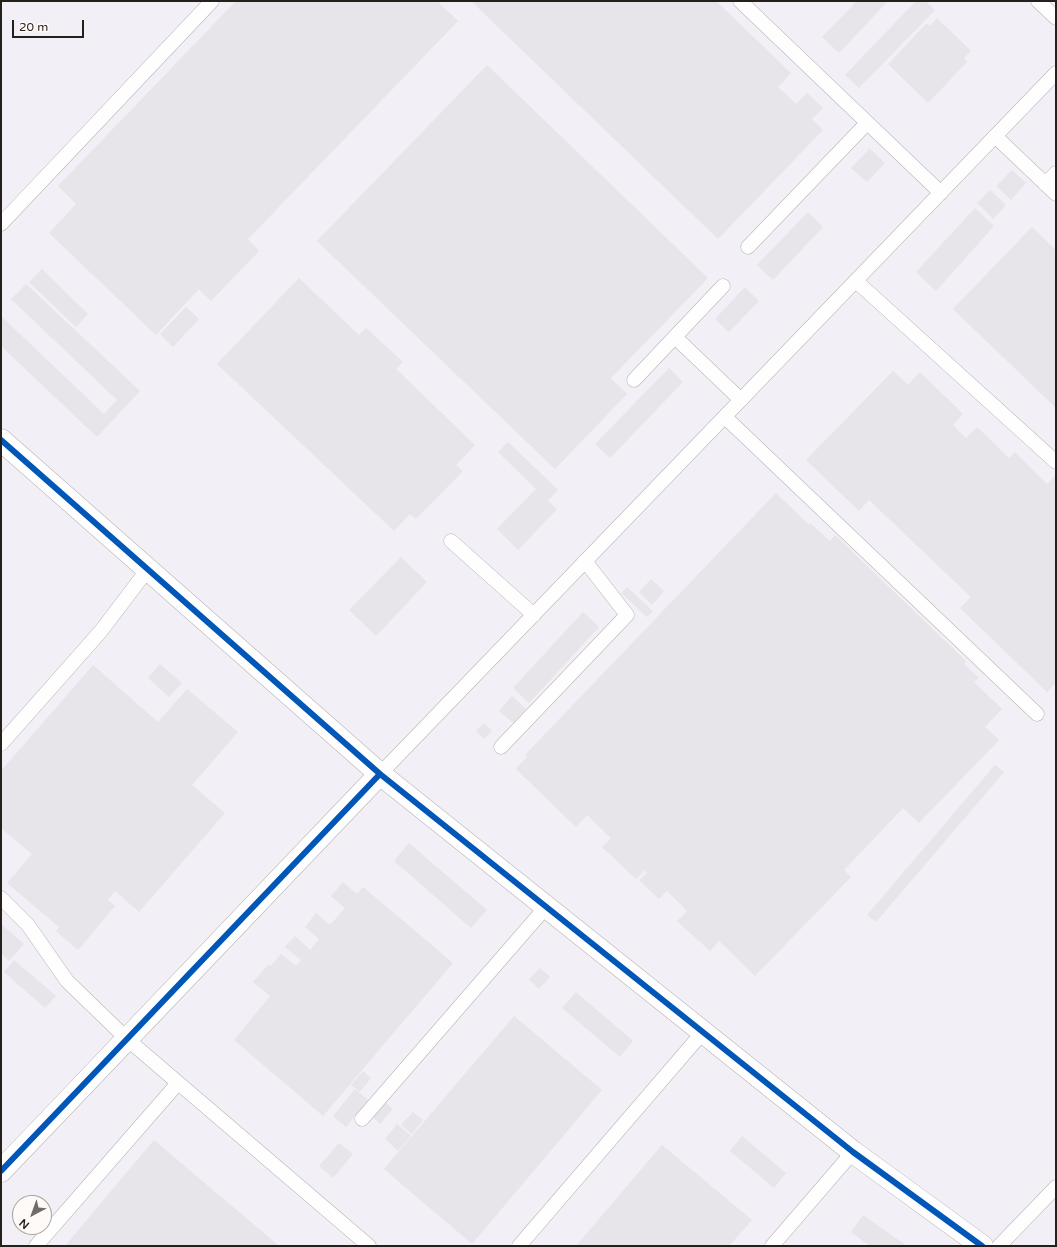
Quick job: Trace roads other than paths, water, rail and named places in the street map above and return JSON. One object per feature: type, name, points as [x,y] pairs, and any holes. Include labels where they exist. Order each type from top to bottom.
[{"type":"street","points":[[1,440],[380,774],[853,1152],[982,1246]]},
{"type":"street","points":[[1,1171],[380,774]]},
{"type":"lane","points":[[1,224],[212,1]]},
{"type":"lane","points":[[740,1],[941,193]]},
{"type":"lane","points":[[1038,1],[1056,18]]},
{"type":"lane","points":[[380,774],[1056,73]]},
{"type":"lane","points":[[748,247],[868,123]]},
{"type":"lane","points":[[995,136],[1056,194]]},
{"type":"lane","points":[[1046,184],[1056,173]]},
{"type":"lane","points":[[856,281],[1056,462]]},
{"type":"lane","points":[[634,380],[723,286]]},
{"type":"lane","points":[[675,336],[741,400]]},
{"type":"lane","points":[[725,417],[1037,714]]},
{"type":"lane","points":[[451,541],[534,615]]},
{"type":"lane","points":[[501,747],[627,616],[585,562]]},
{"type":"lane","points":[[1,744],[101,631],[148,569]]},
{"type":"lane","points":[[1,898],[28,925],[66,981],[127,1039],[369,1246]]},
{"type":"lane","points":[[362,1119],[546,907]]},
{"type":"lane","points":[[519,1246],[703,1032]]},
{"type":"lane","points":[[36,1246],[178,1083]]},
{"type":"lane","points":[[772,1246],[853,1152]]},
{"type":"lane","points":[[998,1246],[1056,1187]]}]
